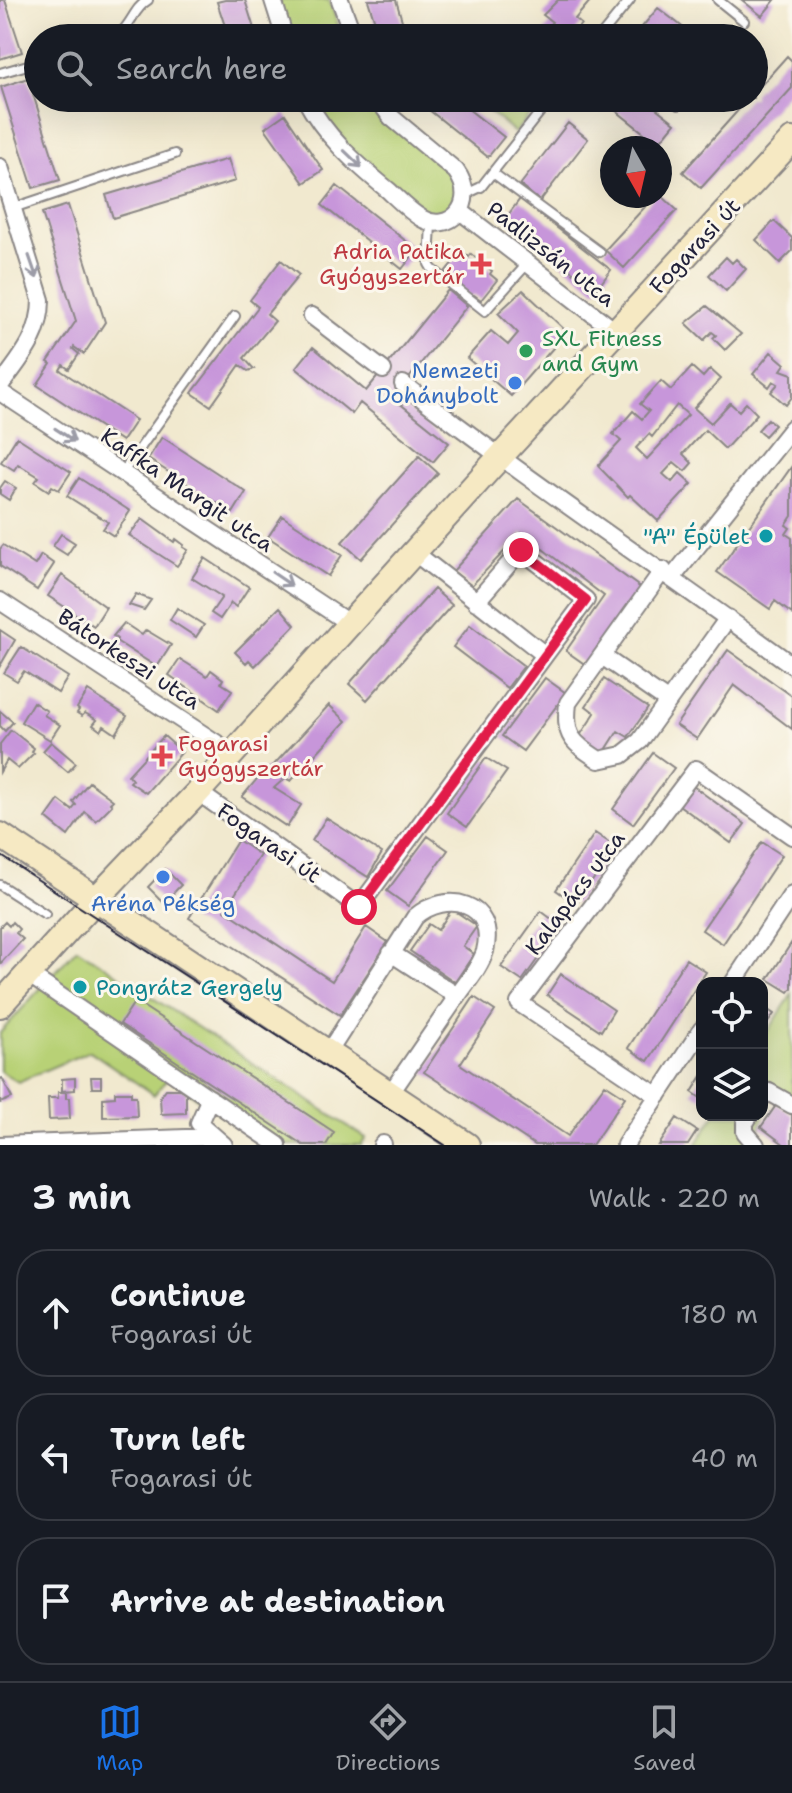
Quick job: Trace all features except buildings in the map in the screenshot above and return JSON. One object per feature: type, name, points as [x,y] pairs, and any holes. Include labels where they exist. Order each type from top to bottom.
[{"type":"main road","name":"Fogarasi út","points":[[0,1005],[792,140]]},
{"type":"main road","points":[[0,835],[467,1145]]},
{"type":"street","points":[[273,0],[281,24]]},
{"type":"street","points":[[340,0],[349,24]]},
{"type":"street","points":[[313,112],[350,158],[423,220],[431,222]]},
{"type":"street","name":"Padlizsán utca","points":[[387,112],[456,171],[463,181],[466,194],[460,211],[443,221],[431,222]]},
{"type":"street","points":[[0,167],[37,280],[41,317],[36,335],[0,389]]},
{"type":"street","name":"Padlizsán utca","points":[[460,211],[615,331]]},
{"type":"street","points":[[312,316],[383,370]]},
{"type":"street","points":[[408,388],[792,665]]},
{"type":"street","name":"Kaffka Margit utca","points":[[0,389],[350,624]]},
{"type":"street","points":[[728,618],[640,741],[622,755],[599,760],[574,743],[566,725],[568,703],[668,574],[768,471],[792,428]]},
{"type":"street","name":"Fogarasi út","points":[[198,792],[359,907],[586,600],[521,550],[476,602]]},
{"type":"street","points":[[415,553],[545,655]]},
{"type":"street","name":"Bátorkeszi utca","points":[[0,601],[233,754]]},
{"type":"street","points":[[602,656],[667,701]]},
{"type":"street","name":"Kalapács utca","points":[[658,1096],[519,1003],[696,769],[792,836]]},
{"type":"street","points":[[737,977],[792,894]]},
{"type":"street","points":[[328,1053],[415,917],[426,908],[456,901],[473,909],[485,922],[485,952],[390,1094]]},
{"type":"street","points":[[391,953],[457,996]]},
{"type":"street","points":[[28,974],[278,1145]]},
{"type":"street","points":[[625,1145],[696,1038]]},
{"type":"street","points":[[768,1093],[792,1105]]},
{"type":"street","points":[[210,1098],[199,1123],[218,1141]]},
{"type":"street","points":[[746,1121],[745,1132],[756,1145]]},
{"type":"street","points":[[0,1145],[218,1141]]},
{"type":"lane","points":[[610,24],[630,0]]},
{"type":"lane","points":[[718,0],[744,21]]},
{"type":"lane","points":[[130,24],[142,2]]},
{"type":"lane","points":[[0,73],[24,66]]},
{"type":"lane","points":[[466,194],[481,187],[540,112]]},
{"type":"lane","points":[[13,208],[175,154]]},
{"type":"lane","points":[[493,173],[600,252]]},
{"type":"lane","points":[[431,222],[429,264],[432,269],[485,311],[528,263]]},
{"type":"lane","points":[[122,473],[235,316]]},
{"type":"lane","points":[[0,885],[45,914]]},
{"type":"green space","points":[[276,0],[329,0],[338,24],[284,24]]},
{"type":"green space","points":[[320,112],[379,112],[450,172],[456,186],[453,202],[442,212],[425,214],[366,170]]},
{"type":"green space","points":[[490,112],[531,112],[515,133]]},
{"type":"green space","points":[[77,948],[366,1138],[361,1145],[266,1145],[168,1078],[154,1095],[90,1051],[18,1082],[0,1071],[0,1033]]},
{"type":"green space","points":[[792,994],[792,1103],[771,1093],[768,1103],[768,1032]]},
{"type":"green space","points":[[711,1121],[762,1121],[757,1138],[767,1145],[696,1145]]},
{"type":"tram line","points":[[0,855],[445,1145]]},
{"type":"place","name":"Adria Patika Gyógyszertár","points":[[481,264]]},
{"type":"place","name":"SXL Fitness and Gym","points":[[526,351]]},
{"type":"place","name":"Nemzeti Dohánybolt","points":[[515,383]]},
{"type":"place","name":"\"A\" Épület","points":[[766,536]]},
{"type":"place","name":"Fogarasi Gyógyszertár","points":[[162,756]]},
{"type":"place","name":"Aréna Pékség","points":[[163,877]]},
{"type":"place","name":"Pongrátz Gergely","points":[[80,987]]},
{"type":"route","points":[[359,907],[586,600],[521,550]]}]
